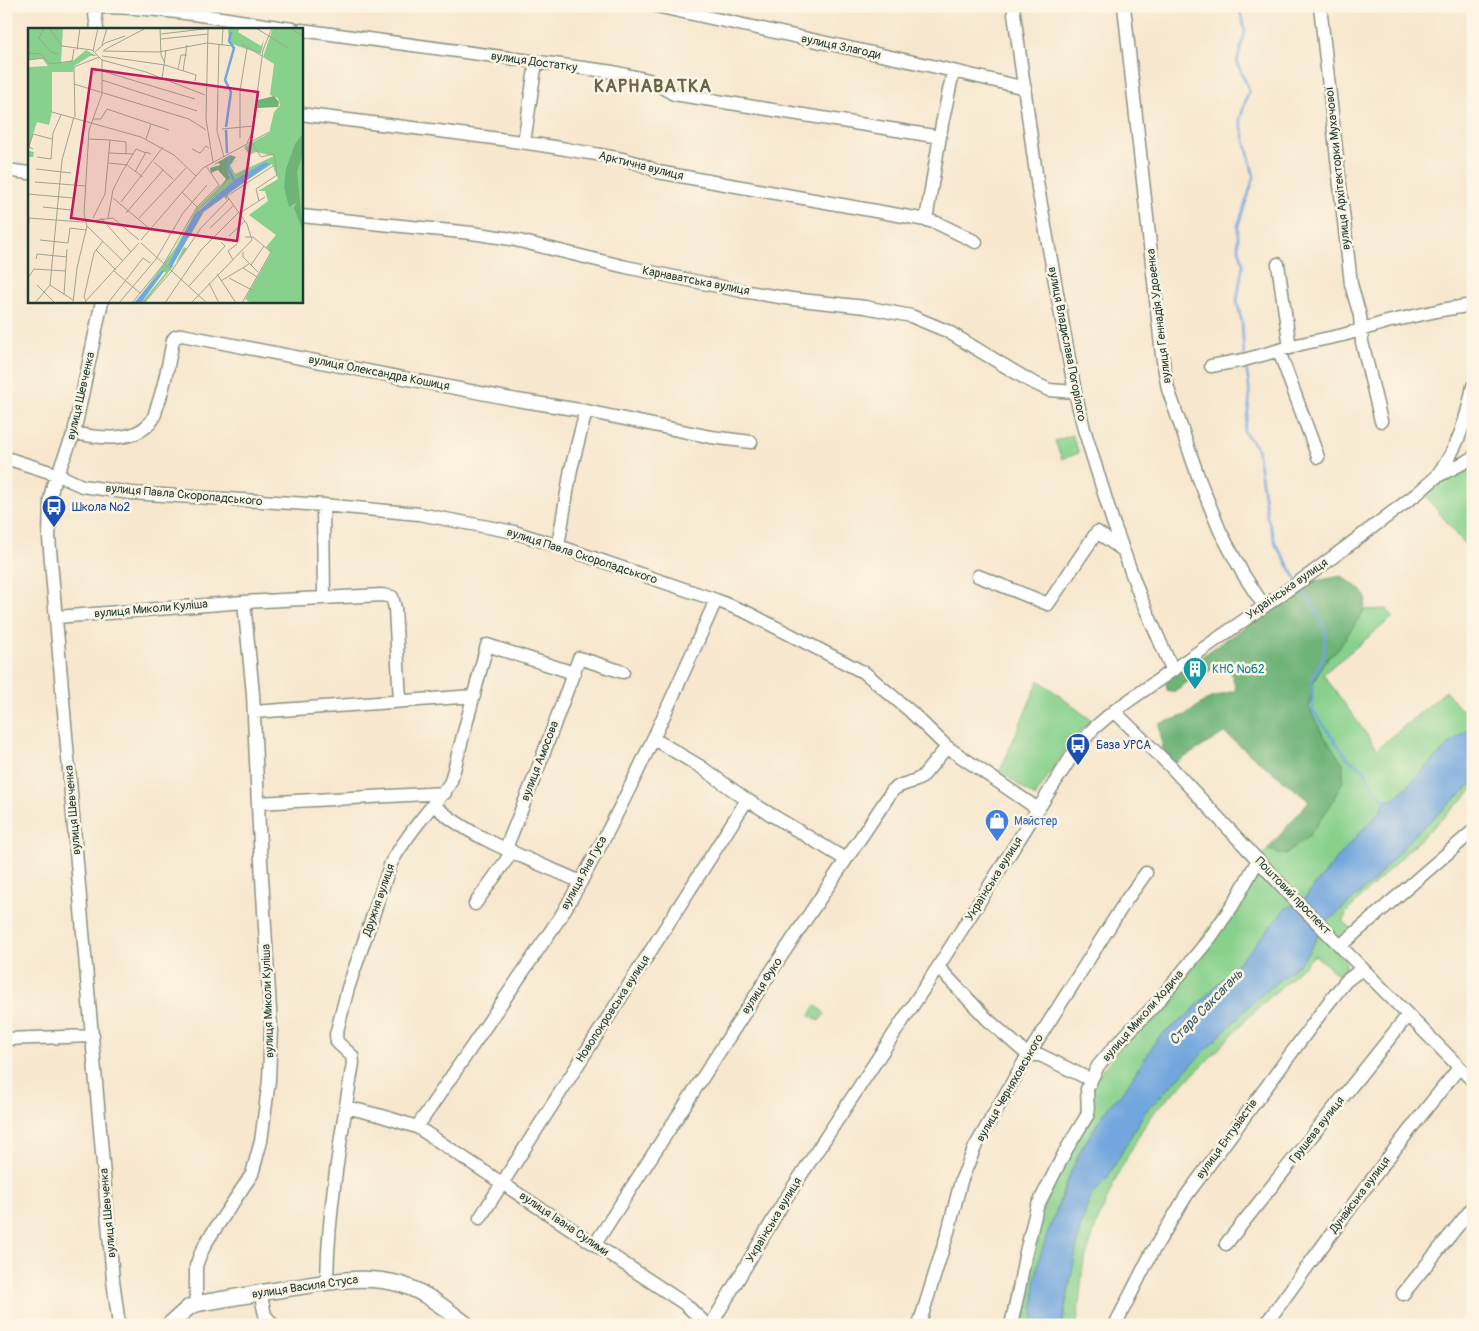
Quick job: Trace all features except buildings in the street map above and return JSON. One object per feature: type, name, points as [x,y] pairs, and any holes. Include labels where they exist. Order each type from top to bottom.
[{"type":"main road","name":"вулиця Василя Стуса","points":[[170,1325],[181,1314],[196,1304],[327,1282],[369,1279],[404,1286],[433,1300],[467,1325]]},
{"type":"street","name":"вулиця Злагоди","points":[[656,6],[1025,88]]},
{"type":"street","name":"вулиця Владислава Погорілого","points":[[1013,6],[1038,188],[1075,392],[1084,429],[1123,550],[1140,596],[1172,669]]},
{"type":"street","name":"вулиця Геннадія Удовенка","points":[[1124,6],[1162,355],[1168,389],[1199,479],[1220,531],[1243,574],[1264,606]]},
{"type":"street","name":"вулиця Архітекторки Мухачової","points":[[1320,6],[1351,284],[1360,316],[1362,342],[1381,421]]},
{"type":"street","points":[[97,28],[94,7],[160,10],[286,28]]},
{"type":"street","name":"вулиця Достатку","points":[[302,30],[622,74],[649,80],[674,94],[940,137]]},
{"type":"street","points":[[524,142],[536,62]]},
{"type":"street","points":[[926,220],[953,72]]},
{"type":"street","name":"Арктична вулиця","points":[[302,114],[524,142],[611,156],[644,164],[658,172],[836,202],[926,220],[938,223],[976,242]]},
{"type":"street","points":[[6,170],[28,173]]},
{"type":"street","name":"Карнаватська вулиця","points":[[302,216],[472,233],[511,239],[626,267],[742,291],[865,307],[911,316],[947,331],[1030,382],[1050,390],[1075,392]]},
{"type":"street","points":[[1278,264],[1284,349],[1318,457]]},
{"type":"street","name":"вулиця Шевченка","points":[[102,302],[74,433],[65,458],[56,474],[50,499],[49,521],[113,1280],[119,1325]]},
{"type":"street","points":[[1211,366],[1387,322],[1473,305]]},
{"type":"street","name":"вулиця Олександра Кошиця","points":[[74,433],[92,437],[115,438],[141,431],[153,418],[162,390],[173,340],[178,335],[517,400],[586,410],[703,435],[752,442]]},
{"type":"street","points":[[1436,477],[1449,460],[1458,443],[1473,386]]},
{"type":"street","points":[[558,546],[571,468],[586,410]]},
{"type":"street","name":"вулиця Павла Скоропадського","points":[[6,458],[56,474],[82,486],[131,493],[323,505],[419,514],[514,532],[558,546],[716,600],[763,620],[865,672],[910,711],[947,747],[1038,809]]},
{"type":"street","name":"Українська вулиця","points":[[711,1325],[786,1198],[938,967],[1082,741],[1114,711],[1310,575],[1436,477],[1473,458]]},
{"type":"street","points":[[323,505],[324,597]]},
{"type":"street","points":[[978,576],[1048,604],[1097,532],[1123,550]]},
{"type":"street","name":"вулиця Миколи Куліша","points":[[57,617],[324,597],[382,595],[392,597],[395,608],[400,701]]},
{"type":"street","name":"вулиця Яна Гуса","points":[[417,1127],[561,916],[581,882],[654,740],[716,600]]},
{"type":"street","name":"вулиця Миколи Куліша","points":[[196,1304],[196,1266],[200,1255],[207,1241],[252,1174],[261,1141],[269,1080],[271,1027],[254,712],[244,602]]},
{"type":"street","name":"Дружня вулиця","points":[[327,1282],[328,1241],[332,1201],[353,1063],[352,1056],[337,1042],[336,1035],[346,996],[391,862],[433,804],[445,793],[451,781],[487,645],[574,673]]},
{"type":"street","name":"вулиця Амосова","points":[[475,904],[509,849],[579,658],[624,672]]},
{"type":"street","points":[[254,712],[474,696]]},
{"type":"street","name":"Поштовий проспект","points":[[1114,711],[1171,766],[1295,900],[1472,1080]]},
{"type":"street","points":[[654,740],[701,767],[747,800],[846,859]]},
{"type":"street","name":"вулиця Фуко","points":[[595,1244],[846,859],[896,788],[922,777],[947,747]]},
{"type":"street","points":[[258,802],[445,793]]},
{"type":"street","name":"Новопокровська вулиця","points":[[480,1218],[501,1182],[747,800]]},
{"type":"street","points":[[433,804],[444,815],[478,835],[581,882]]},
{"type":"street","points":[[1340,946],[1473,831]]},
{"type":"street","name":"вулиця Миколи Ходича","points":[[1011,1325],[1037,1207],[1066,1150],[1088,1114],[1087,1089],[1090,1080],[1098,1066],[1155,1004],[1210,938],[1233,905],[1258,860]]},
{"type":"street","name":"вулиця Черняховського","points":[[919,1325],[961,1181],[976,1147],[1028,1055],[1127,899],[1146,874]]},
{"type":"street","points":[[938,967],[988,1020],[1028,1055],[1040,1056],[1090,1080]]},
{"type":"street","name":"вулиця Ентузіастів","points":[[1115,1325],[1151,1254],[1186,1196],[1326,1006],[1346,982],[1362,969]]},
{"type":"street","name":"Грушева вулиця","points":[[1226,1244],[1408,1015]]},
{"type":"street","points":[[6,1040],[93,1036]]},
{"type":"street","name":"Дунайська вулиця","points":[[1265,1325],[1351,1206],[1459,1068]]},
{"type":"street","points":[[346,1107],[417,1127]]},
{"type":"street","name":"вулиця Івана Сулими","points":[[417,1127],[685,1304],[707,1325]]},
{"type":"street","points":[[1403,1294],[1473,1208]]},
{"type":"street","points":[[260,1292],[265,1315],[273,1325]]},
{"type":"green space","points":[[1072,435],[1079,453],[1062,459],[1055,441]]},
{"type":"green space","points":[[1473,462],[1473,554],[1424,494],[1439,479]]},
{"type":"green space","points":[[1342,576],[1362,591],[1366,598],[1364,610],[1339,648],[1323,663],[1314,681],[1309,708],[1322,733],[1343,763],[1343,781],[1330,806],[1308,837],[1285,855],[1268,849],[1309,801],[1224,733],[1174,764],[1163,750],[1159,724],[1186,715],[1206,700],[1236,690],[1229,664],[1198,675],[1173,692],[1167,690],[1166,681],[1310,582]]},
{"type":"green space","points":[[1387,609],[1392,618],[1323,674],[1377,749],[1446,691],[1461,710],[1473,703],[1473,726],[1453,741],[1393,800],[1386,799],[1381,811],[1362,830],[1305,898],[1299,901],[1260,858],[1268,849],[1285,855],[1308,836],[1322,733],[1309,709],[1314,681],[1323,663],[1339,648],[1364,610]]},
{"type":"green space","points":[[1039,680],[1091,720],[1068,747],[1035,797],[1000,771]]},
{"type":"green space","points":[[1473,783],[1473,790],[1415,844],[1346,913],[1344,922],[1353,931],[1339,941],[1323,925],[1371,884],[1412,837]]},
{"type":"green space","points":[[1257,862],[1296,904],[1284,910],[1253,947],[1188,1015],[1158,1038],[1125,1089],[1109,1106],[1083,1146],[1065,1185],[1057,1208],[1034,1307],[1033,1325],[1011,1325],[1037,1207],[1077,1131],[1087,1089],[1155,1004]]},
{"type":"green space","points":[[1321,930],[1345,955],[1346,966],[1342,978],[1315,955],[1248,1018],[1156,1110],[1142,1130],[1117,1176],[1097,1223],[1083,1266],[1077,1325],[1062,1325],[1080,1229],[1090,1197],[1106,1180],[1144,1113],[1253,1002],[1300,963]]},
{"type":"green space","points":[[816,1005],[825,1014],[819,1021],[810,1015]]},
{"type":"water","name":"Стара Саксагань","points":[[1473,726],[1473,783],[1412,837],[1371,884],[1323,925],[1310,950],[1300,963],[1253,1002],[1144,1113],[1106,1180],[1090,1197],[1080,1229],[1062,1325],[1033,1325],[1035,1280],[1039,1259],[1074,1165],[1083,1146],[1109,1106],[1125,1089],[1158,1038],[1188,1015],[1253,947],[1284,910],[1305,898],[1345,849],[1381,811],[1386,799],[1393,800],[1453,741]]},
{"type":"waterway","points":[[1239,6],[1245,32],[1237,62],[1249,90],[1240,119],[1254,177],[1238,226],[1238,245],[1243,263],[1237,301],[1242,323],[1244,355]]},
{"type":"waterway","points":[[1245,364],[1249,383],[1249,398],[1244,432],[1257,448],[1267,516],[1276,545],[1297,580]]},
{"type":"waterway","points":[[1301,587],[1316,610],[1325,631],[1324,655],[1312,680],[1313,711],[1349,760],[1364,769],[1370,783],[1386,802]]},
{"type":"place","name":"Школа №2","points":[[54,528]]},
{"type":"place","name":"КНС №62","points":[[1195,690]]},
{"type":"place","name":"База УРСА","points":[[1078,766]]},
{"type":"place","name":"Майстер","points":[[997,842]]},
{"type":"district","name":"КАРНАВАТКА","points":[[653,86]]}]
